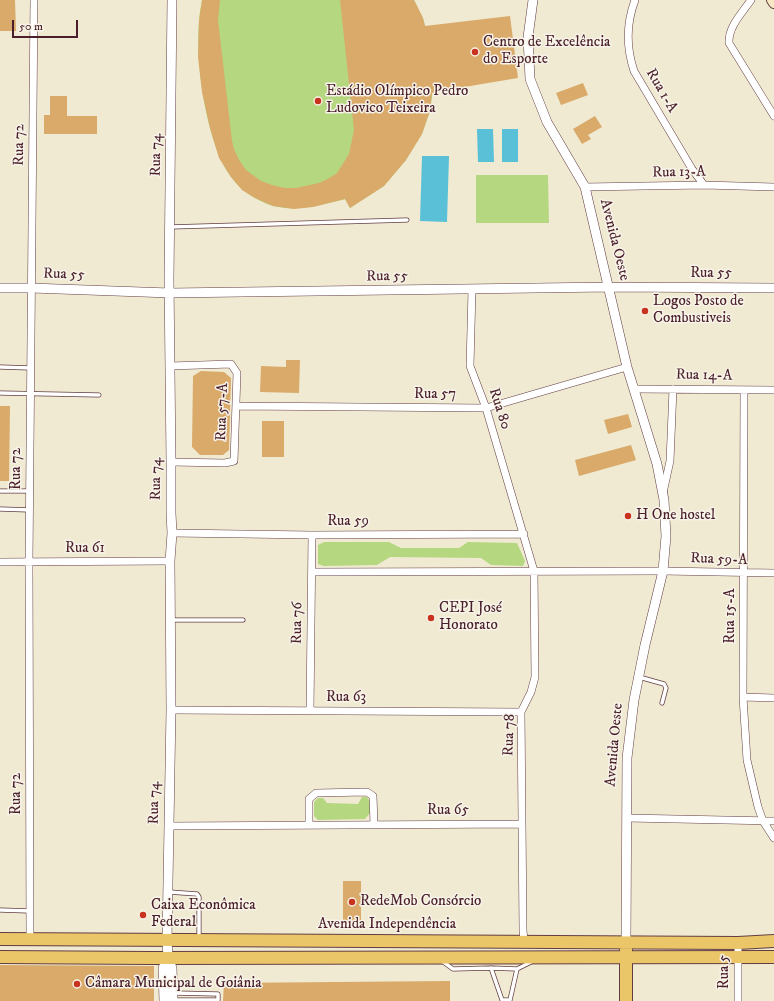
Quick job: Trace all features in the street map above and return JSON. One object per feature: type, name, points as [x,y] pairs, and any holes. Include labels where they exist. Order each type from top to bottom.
[{"type":"main road","name":"Avenida Independência","points":[[0,939],[774,942]]},
{"type":"main road","name":"Avenida Oeste","points":[[626,942],[626,1001]]},
{"type":"main road","points":[[0,957],[774,957]]},
{"type":"street","name":"Rua 72","points":[[30,939],[29,562],[34,0]]},
{"type":"street","name":"Rua 74","points":[[172,0],[170,227],[172,533],[170,561],[171,710],[167,940],[168,958],[172,968],[173,998]]},
{"type":"street","name":"Avenida Oeste","points":[[533,0],[528,38],[530,79],[547,122],[585,187],[627,367],[657,464],[663,495],[666,536],[663,571],[634,700],[627,758],[626,942]]},
{"type":"street","name":"Rua 1-A","points":[[635,0],[631,12],[628,34],[630,59],[634,71],[692,169],[704,185]]},
{"type":"street","points":[[751,0],[731,29],[729,43],[774,116]]},
{"type":"street","name":"Rua 13-A","points":[[585,187],[704,185],[774,187]]},
{"type":"street","name":"Rua 55","points":[[0,288],[170,293],[609,287],[774,288]]},
{"type":"street","name":"Rua 80","points":[[472,290],[470,366],[486,408],[524,534]]},
{"type":"street","name":"Rua 57-A","points":[[170,366],[231,364],[237,373],[234,461],[225,463],[171,462]]},
{"type":"street","name":"Rua 57","points":[[237,406],[486,408],[627,367]]},
{"type":"street","name":"Rua 14-A","points":[[634,389],[774,390]]},
{"type":"street","name":"Avenida Oeste","points":[[663,495],[670,461],[673,389]]},
{"type":"street","name":"Rua 15-A","points":[[744,390],[743,697],[747,760],[758,807],[763,821],[774,838]]},
{"type":"street","name":"Rua 59","points":[[172,533],[312,536],[524,534]]},
{"type":"street","name":"Rua 78","points":[[524,534],[534,571],[535,677],[531,692],[521,712],[524,941]]},
{"type":"street","name":"Rua 76","points":[[310,711],[312,536]]},
{"type":"street","name":"Rua 61","points":[[0,562],[170,561]]},
{"type":"street","points":[[312,572],[663,571]]},
{"type":"street","name":"Rua 59-A","points":[[663,571],[744,574],[774,573]]},
{"type":"street","points":[[743,697],[774,698]]},
{"type":"street","name":"Rua 63","points":[[171,710],[521,712]]},
{"type":"street","points":[[308,824],[309,799],[316,793],[367,792],[373,796],[374,824]]},
{"type":"street","points":[[627,818],[774,821]]},
{"type":"street","name":"Rua 65","points":[[169,826],[308,824],[522,824]]},
{"type":"street","name":"Rua 5","points":[[738,942],[738,1001]]},
{"type":"street","name":"Rua 74","points":[[164,1001],[163,968],[168,958]]},
{"type":"lane","points":[[170,227],[407,220]]},
{"type":"lane","points":[[0,367],[30,368]]},
{"type":"lane","points":[[0,393],[99,394]]},
{"type":"lane","points":[[0,491],[30,491]]},
{"type":"lane","points":[[0,509],[30,510]]},
{"type":"lane","points":[[171,620],[243,620]]},
{"type":"lane","points":[[639,677],[664,684],[666,688],[662,703]]},
{"type":"lane","points":[[168,892],[194,893],[199,897],[199,940]]},
{"type":"lane","points":[[0,910],[30,911]]},
{"type":"lane","points":[[438,958],[453,969],[517,969],[538,958]]},
{"type":"lane","points":[[491,968],[502,1000],[510,1001],[517,969]]},
{"type":"lane","points":[[218,994],[218,1000],[173,998],[218,994]]},
{"type":"green space","name":"Estádio Olímpico Pedro Ludovico Teixeira","points":[[202,0],[414,0],[423,18],[432,54],[434,82],[430,111],[422,134],[406,160],[384,186],[350,208],[345,199],[300,208],[282,208],[273,206],[255,198],[244,191],[235,182],[222,163],[209,124],[204,102],[198,38],[199,16]]},
{"type":"green space","points":[[476,175],[548,175],[549,223],[476,223]]},
{"type":"green space","points":[[324,542],[389,542],[401,548],[459,548],[468,542],[517,543],[525,561],[523,566],[491,565],[481,558],[390,557],[377,565],[324,566],[318,564],[318,545]]},
{"type":"green space","points":[[362,797],[367,797],[369,800],[370,813],[365,819],[318,820],[314,816],[314,802],[318,798],[323,798],[327,803],[358,804]]},
{"type":"water","points":[[477,129],[493,129],[494,162],[478,162]]},
{"type":"water","points":[[502,129],[518,129],[518,162],[502,162]]},
{"type":"water","points":[[422,156],[449,156],[447,222],[420,221]]},
{"type":"building","points":[[0,0],[15,0],[16,31],[0,31]]},
{"type":"building","points":[[202,0],[220,0],[218,20],[234,149],[246,170],[261,181],[272,185],[285,188],[296,188],[319,183],[337,173],[349,154],[354,130],[340,0],[414,0],[423,18],[425,26],[510,16],[518,78],[432,93],[430,111],[422,134],[406,160],[384,186],[350,208],[345,199],[313,207],[294,209],[273,206],[242,190],[231,177],[219,158],[210,128],[202,92],[198,57],[199,21]]},
{"type":"building","points":[[583,83],[588,95],[561,105],[556,93]]},
{"type":"building","points":[[50,96],[67,96],[67,116],[97,116],[97,134],[44,134],[44,115],[50,115]]},
{"type":"building","points":[[595,116],[602,127],[588,135],[591,139],[582,144],[573,129]]},
{"type":"building","points":[[286,360],[300,360],[299,393],[260,392],[261,366],[286,367]]},
{"type":"building","points":[[201,371],[224,372],[231,378],[229,450],[223,455],[200,455],[192,447],[193,376]]},
{"type":"building","points":[[0,406],[10,406],[9,481],[0,481]]},
{"type":"building","points":[[628,414],[632,427],[608,434],[604,420]]},
{"type":"building","points":[[262,421],[284,421],[284,457],[262,457]]},
{"type":"building","points":[[631,445],[636,460],[579,476],[575,460]]},
{"type":"building","name":"RedeMob Consórcio","points":[[343,881],[361,881],[361,922],[343,922]]},
{"type":"building","name":"Câmara Municipal de Goiânia","points":[[0,965],[154,966],[154,1001],[0,1001]]},
{"type":"building","points":[[450,981],[450,1001],[223,1001],[224,983]]},
{"type":"place","name":"Centro de Excelência do Esporte","points":[[475,52]]},
{"type":"place","name":"Estádio Olímpico Pedro Ludovico Teixeira","points":[[318,101]]},
{"type":"place","name":"Logos Posto de Combustiveis","points":[[645,311]]},
{"type":"place","name":"H One hostel","points":[[628,516]]},
{"type":"place","name":"CEPI José Honorato","points":[[431,618]]},
{"type":"place","name":"RedeMob Consórcio","points":[[352,902]]},
{"type":"place","name":"Caixa Econômica Federal","points":[[143,915]]},
{"type":"place","name":"Câmara Municipal de Goiânia","points":[[77,984]]}]
